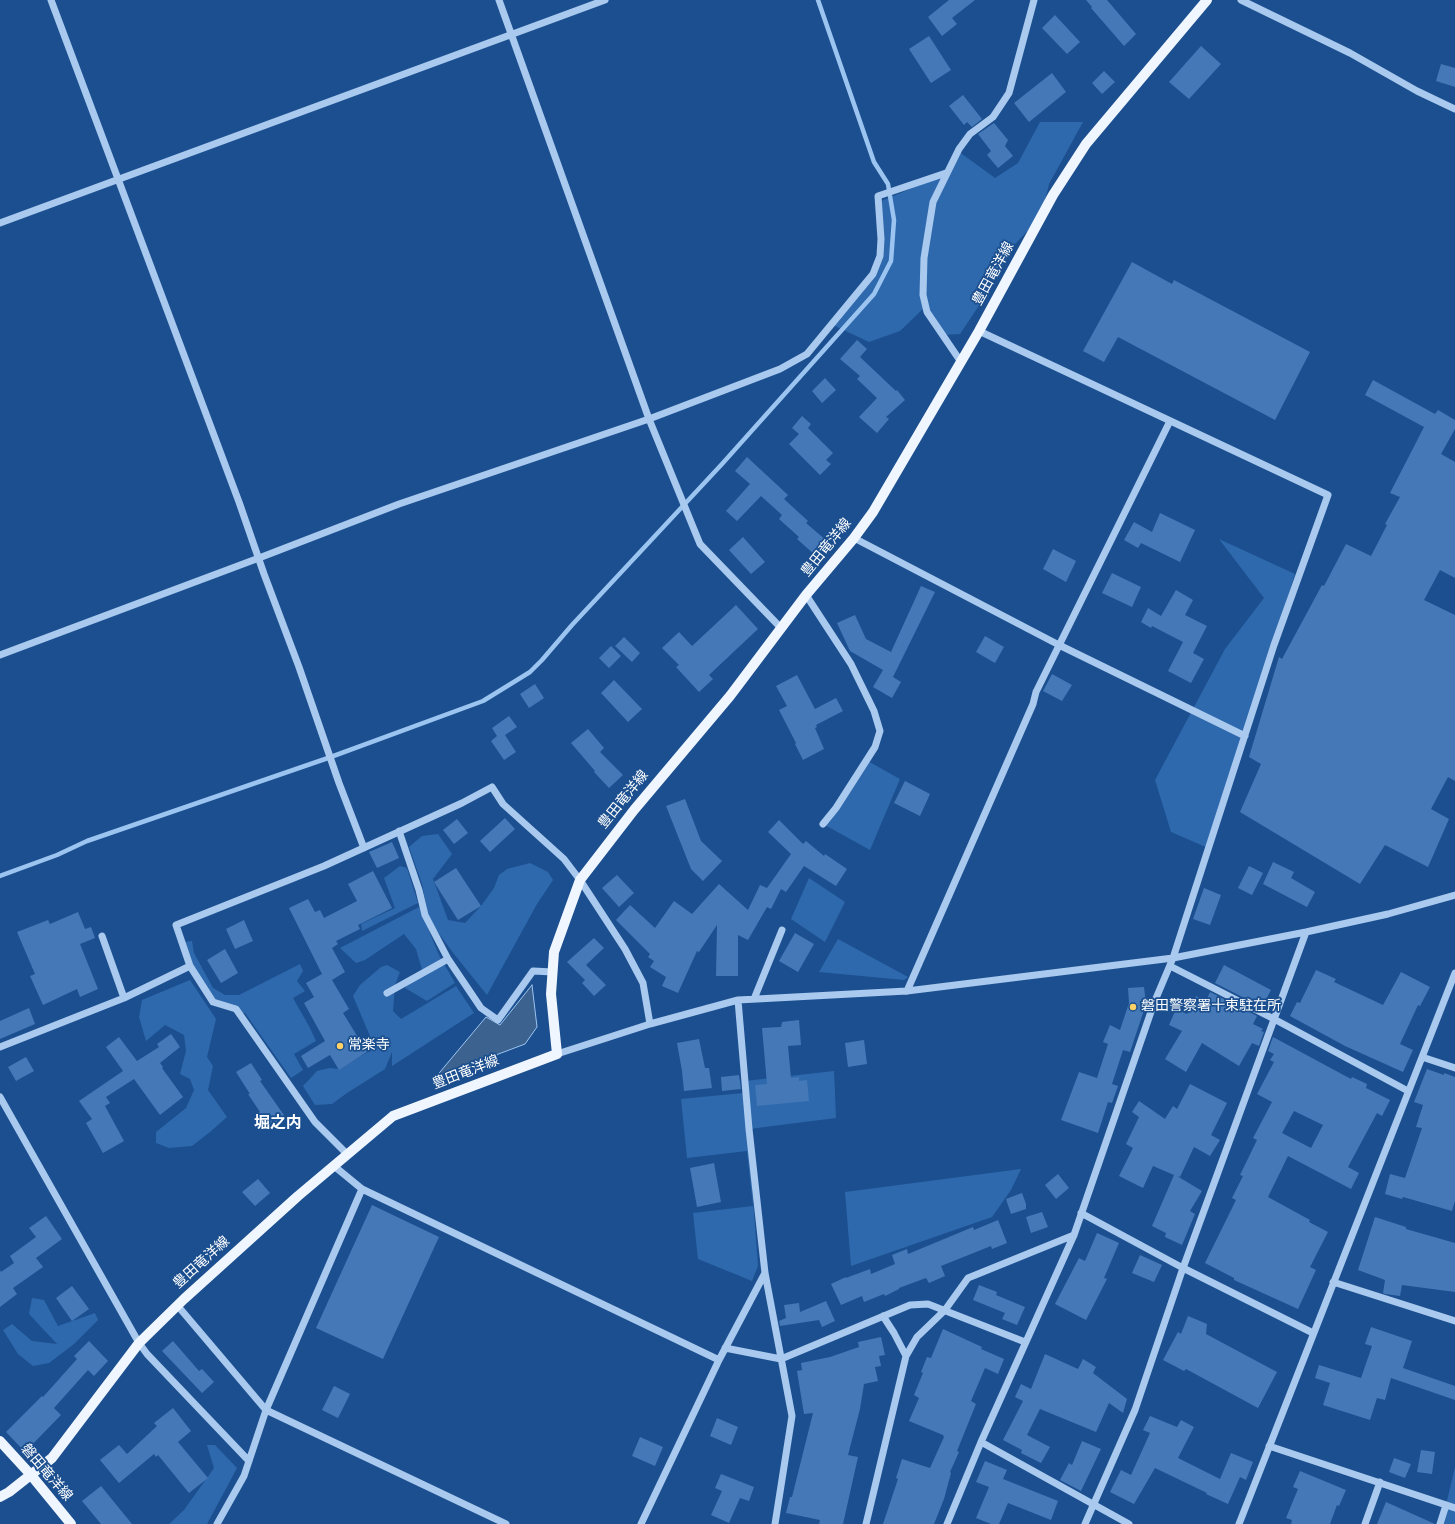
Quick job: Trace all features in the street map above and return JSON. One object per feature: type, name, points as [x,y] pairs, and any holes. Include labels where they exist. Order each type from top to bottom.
[{"type":"main road","name":"豊田竜洋線","points":[[0,1497],[9,1492],[52,1458],[139,1343],[177,1305],[298,1196],[393,1116],[557,1054],[552,994],[554,952],[580,880],[634,810],[730,696],[806,595],[854,538],[873,512],[979,331],[1053,195],[1086,144],[1207,0]]},
{"type":"main road","name":"磐田竜洋線","points":[[0,1442],[31,1475],[71,1524]]},
{"type":"street","points":[[51,0],[300,667],[333,764],[364,848]]},
{"type":"street","points":[[499,0],[649,419],[700,544],[781,628]]},
{"type":"street","points":[[0,223],[605,0]]},
{"type":"street","points":[[961,362],[927,312],[923,295],[924,258],[933,202],[958,149],[970,134],[993,117],[1009,93],[1034,0]]},
{"type":"street","points":[[1241,0],[1350,53],[1417,91],[1455,109]]},
{"type":"street","points":[[0,655],[399,504],[649,419],[780,369],[807,354],[873,274],[880,256],[881,239],[878,196],[946,174]]},
{"type":"street","points":[[947,1524],[981,1442],[1074,1235],[1154,1003],[1173,958],[1274,645],[1328,495],[979,331]]},
{"type":"street","points":[[907,991],[1029,712],[1036,692],[1170,420]]},
{"type":"street","points":[[854,538],[1059,646],[1245,736]]},
{"type":"street","points":[[806,595],[851,664],[874,711],[880,731],[875,747],[836,808],[823,824]]},
{"type":"street","points":[[347,1154],[315,1122],[236,1009],[213,1002],[190,966],[176,925],[324,866],[462,803],[492,787],[503,804],[564,859],[580,880],[626,949],[642,983],[650,1024]]},
{"type":"street","points":[[399,831],[419,890],[425,915],[448,959],[481,1008],[498,1020],[533,971],[553,972]]},
{"type":"street","points":[[557,1054],[650,1024],[738,1000],[907,991],[1173,958],[1388,914],[1455,895]]},
{"type":"street","points":[[754,1000],[782,930]]},
{"type":"street","points":[[1085,1524],[1135,1410],[1183,1268],[1306,932]]},
{"type":"street","points":[[102,936],[124,998]]},
{"type":"street","points":[[387,993],[448,959]]},
{"type":"street","points":[[0,1047],[124,998],[190,966]]},
{"type":"street","points":[[1170,966],[1274,1019],[1408,1091]]},
{"type":"street","points":[[1239,1524],[1455,973]]},
{"type":"street","points":[[738,1000],[749,1129],[765,1274],[792,1416],[775,1524]]},
{"type":"street","points":[[1422,1057],[1455,1068]]},
{"type":"street","points":[[0,1097],[139,1343],[152,1359],[249,1461]]},
{"type":"street","points":[[334,1166],[362,1189],[719,1360]]},
{"type":"street","points":[[217,1524],[244,1476],[266,1410],[362,1189]]},
{"type":"street","points":[[1081,1213],[1183,1268],[1313,1333]]},
{"type":"street","points":[[866,1524],[906,1356],[917,1337],[945,1310],[968,1278],[1074,1235]]},
{"type":"street","points":[[641,1524],[719,1360],[765,1274]]},
{"type":"street","points":[[1333,1282],[1455,1321]]},
{"type":"street","points":[[725,1348],[781,1358],[910,1305],[928,1304],[1025,1342]]},
{"type":"street","points":[[177,1305],[266,1410],[506,1524]]},
{"type":"street","points":[[884,1316],[906,1356]]},
{"type":"street","points":[[981,1442],[1129,1524]]},
{"type":"street","points":[[1269,1446],[1455,1508]]},
{"type":"street","points":[[1364,1524],[1380,1482]]},
{"type":"street","points":[[1440,1524],[1446,1505]]},
{"type":"shaded area","points":[[1040,122],[1083,122],[1049,184],[1041,217],[1015,244],[984,298],[960,334],[943,335],[925,307],[900,331],[869,342],[833,325],[879,260],[879,202],[946,174],[958,151],[995,178],[1018,163]]},
{"type":"shaded area","points":[[1219,539],[1295,574],[1208,848],[1171,832],[1155,780],[1225,649],[1264,598]]},
{"type":"shaded area","points":[[866,760],[900,779],[870,850],[823,824]]},
{"type":"shaded area","points":[[438,834],[452,854],[433,879],[448,920],[465,923],[481,906],[494,888],[499,875],[507,869],[530,863],[548,872],[553,880],[537,904],[487,995],[429,920],[422,884],[409,847],[422,836]]},
{"type":"shaded area","points":[[400,866],[407,868],[418,903],[362,931],[361,924],[395,908],[384,878]]},
{"type":"shaded area","points":[[809,878],[845,902],[825,942],[791,919]]},
{"type":"shaded area","points":[[419,907],[439,955],[455,983],[427,1001],[405,988],[412,977],[423,973],[416,949],[404,934],[365,960],[356,963],[340,948]]},
{"type":"shaded area","points":[[838,939],[908,977],[904,980],[819,972]]},
{"type":"shaded area","points":[[192,941],[194,953],[213,988],[225,995],[239,995],[300,964],[303,971],[297,981],[305,991],[293,998],[316,1041],[294,1054],[303,1070],[291,1078],[245,1013],[239,1013],[213,1002],[190,966],[184,942]]},
{"type":"shaded area","points":[[387,965],[400,972],[395,985],[393,1011],[401,1019],[456,986],[474,1013],[392,1066],[392,1052],[385,1069],[332,1104],[315,1105],[303,1086],[317,1071],[329,1068],[339,1069],[375,1048],[353,996],[360,985],[381,967]]},
{"type":"shaded area","points":[[190,980],[216,1019],[207,1057],[213,1066],[208,1090],[227,1117],[192,1146],[169,1148],[156,1143],[156,1132],[186,1108],[194,1090],[190,1079],[180,1074],[186,1051],[184,1035],[165,1025],[146,1041],[139,1017],[142,1000]]},
{"type":"shaded area","points":[[532,985],[537,1027],[525,1044],[435,1078],[486,1017],[500,1025]]},
{"type":"shaded area","points":[[738,1000],[758,1266],[752,1281],[698,1259],[693,1213],[753,1206],[747,1151],[687,1158],[681,1099],[743,1093]]},
{"type":"shaded area","points":[[834,1071],[836,1118],[749,1129],[745,1081]]},
{"type":"shaded area","points":[[1021,1169],[1011,1190],[992,1217],[851,1266],[845,1192]]},
{"type":"shaded area","points":[[32,1298],[44,1300],[58,1326],[95,1313],[98,1320],[74,1344],[49,1363],[33,1366],[18,1354],[3,1330],[12,1324],[32,1341],[57,1344],[29,1314]]},
{"type":"shaded area","points":[[207,1445],[215,1445],[237,1468],[207,1524],[169,1524],[184,1510],[214,1468]]},
{"type":"shaded area","points":[[1455,1467],[1455,1524],[1442,1524],[1445,1509]]},
{"type":"building","points":[[949,0],[975,0],[952,18],[957,24],[942,36],[928,17]]},
{"type":"building","points":[[1086,0],[1107,0],[1136,34],[1124,46],[1091,8],[1092,7]]},
{"type":"building","points":[[1055,15],[1080,42],[1067,54],[1042,28]]},
{"type":"building","points":[[929,36],[951,70],[931,83],[909,49]]},
{"type":"building","points":[[1201,46],[1221,64],[1189,99],[1169,82]]},
{"type":"building","points":[[1441,64],[1455,68],[1455,87],[1436,81]]},
{"type":"building","points":[[1104,71],[1115,82],[1102,94],[1092,83]]},
{"type":"building","points":[[1052,73],[1066,92],[1029,122],[1014,103]]},
{"type":"building","points":[[963,95],[982,119],[972,127],[967,122],[964,125],[949,106]]},
{"type":"building","points":[[994,123],[1008,140],[1005,146],[1013,156],[998,168],[987,155],[991,151],[978,134]]},
{"type":"building","points":[[1132,262],[1172,284],[1174,280],[1310,352],[1275,420],[1118,337],[1104,362],[1083,351]]},
{"type":"building","points":[[857,340],[867,349],[860,357],[896,391],[897,390],[905,400],[886,417],[889,419],[877,433],[859,417],[877,398],[857,379],[860,376],[840,359]]},
{"type":"building","points":[[825,378],[836,390],[822,403],[812,391]]},
{"type":"building","points":[[1373,380],[1435,414],[1438,410],[1455,420],[1455,429],[1441,454],[1455,462],[1455,578],[1440,570],[1424,600],[1455,615],[1455,781],[1448,777],[1431,809],[1449,819],[1428,867],[1385,845],[1360,884],[1240,812],[1261,764],[1249,757],[1279,657],[1282,659],[1322,585],[1324,586],[1346,544],[1371,556],[1387,525],[1385,524],[1400,497],[1390,493],[1424,427],[1365,395]]},
{"type":"building","points":[[802,416],[811,424],[808,428],[833,453],[826,460],[831,464],[820,475],[789,444],[799,434],[792,428]]},
{"type":"building","points":[[747,457],[788,495],[784,499],[808,521],[806,523],[827,541],[815,555],[797,539],[799,537],[779,519],[782,515],[761,496],[737,521],[726,511],[750,484],[735,471]]},
{"type":"building","points":[[1160,513],[1195,530],[1180,562],[1141,543],[1138,548],[1124,540],[1134,522],[1152,532]]},
{"type":"building","points":[[743,537],[765,562],[751,574],[729,550]]},
{"type":"building","points":[[1053,549],[1076,561],[1066,582],[1043,569]]},
{"type":"building","points":[[1112,573],[1141,587],[1132,607],[1102,593]]},
{"type":"building","points":[[921,586],[935,592],[893,677],[901,682],[892,698],[873,687],[883,670],[850,651],[837,623],[855,615],[866,639],[891,652]]},
{"type":"building","points":[[1176,590],[1193,600],[1185,615],[1207,626],[1193,653],[1204,659],[1191,683],[1168,671],[1183,642],[1141,622],[1148,608],[1161,616]]},
{"type":"building","points":[[736,605],[758,629],[709,675],[713,679],[699,692],[676,667],[679,665],[662,648],[679,632],[692,646]]},
{"type":"building","points":[[985,636],[1004,647],[995,663],[976,652]]},
{"type":"building","points":[[624,637],[640,653],[632,662],[615,646]]},
{"type":"building","points":[[611,646],[621,656],[609,668],[599,658]]},
{"type":"building","points":[[1052,674],[1072,685],[1062,701],[1043,691]]},
{"type":"building","points":[[797,675],[815,709],[836,698],[843,711],[816,725],[817,727],[815,728],[824,749],[803,760],[779,710],[787,706],[776,686]]},
{"type":"building","points":[[614,680],[642,709],[628,722],[601,693]]},
{"type":"building","points":[[535,684],[544,698],[529,708],[520,694]]},
{"type":"building","points":[[509,716],[517,727],[505,735],[516,752],[504,760],[491,741],[497,736],[492,728]]},
{"type":"building","points":[[588,729],[604,748],[600,752],[623,775],[609,788],[571,743]]},
{"type":"building","points":[[905,781],[930,794],[920,816],[894,803]]},
{"type":"building","points":[[685,799],[701,841],[722,861],[703,881],[691,869],[666,806]]},
{"type":"building","points":[[505,818],[515,829],[490,852],[480,841]]},
{"type":"building","points":[[457,819],[468,833],[454,844],[443,830]]},
{"type":"building","points":[[779,820],[803,844],[806,841],[824,856],[825,854],[847,869],[836,886],[804,866],[786,892],[781,889],[771,909],[767,907],[748,940],[738,935],[738,976],[716,976],[717,925],[699,952],[697,951],[678,993],[662,986],[666,977],[650,967],[654,961],[648,957],[650,954],[616,920],[630,905],[655,928],[674,901],[692,914],[719,884],[748,910],[760,885],[767,888],[791,854],[768,832]]},
{"type":"building","points":[[392,842],[399,858],[377,868],[369,852]]},
{"type":"building","points":[[1273,862],[1294,872],[1291,878],[1315,892],[1307,907],[1263,884]]},
{"type":"building","points":[[1249,866],[1263,873],[1252,895],[1238,888]]},
{"type":"building","points":[[456,868],[481,906],[458,920],[434,882]]},
{"type":"building","points":[[373,871],[392,908],[358,925],[360,929],[336,941],[338,944],[332,948],[345,972],[332,980],[349,1009],[343,1013],[367,1052],[339,1070],[330,1055],[308,1068],[301,1056],[325,1041],[304,1003],[314,997],[306,983],[322,974],[289,908],[308,899],[315,912],[320,910],[324,918],[357,901],[348,884]]},
{"type":"building","points":[[617,875],[634,893],[619,907],[602,888]]},
{"type":"building","points":[[1204,888],[1221,895],[1210,925],[1193,919]]},
{"type":"building","points":[[78,912],[85,929],[91,927],[95,938],[80,944],[98,989],[80,997],[77,989],[43,1005],[30,976],[35,974],[17,932],[48,920],[50,924]]},
{"type":"building","points":[[244,920],[253,941],[235,949],[226,929]]},
{"type":"building","points":[[795,933],[814,944],[798,972],[779,961]]},
{"type":"building","points":[[594,938],[604,948],[586,965],[606,985],[594,996],[582,983],[585,980],[567,962]]},
{"type":"building","points":[[225,949],[238,973],[221,983],[207,960]]},
{"type":"building","points":[[1224,965],[1271,990],[1262,1007],[1215,983]]},
{"type":"building","points":[[1316,970],[1336,979],[1334,982],[1383,1005],[1401,972],[1430,987],[1420,1006],[1418,1005],[1400,1044],[1413,1050],[1403,1072],[1345,1046],[1290,1016],[1297,1002],[1300,1003]]},
{"type":"building","points":[[1144,987],[1146,1004],[1130,1052],[1123,1050],[1112,1084],[1118,1086],[1112,1103],[1108,1102],[1098,1133],[1061,1120],[1079,1072],[1097,1078],[1108,1044],[1103,1042],[1110,1025],[1120,1030],[1129,1003],[1128,988]]},
{"type":"building","points":[[1210,992],[1257,1016],[1253,1024],[1263,1029],[1261,1031],[1264,1032],[1259,1046],[1252,1043],[1239,1066],[1202,1043],[1186,1072],[1165,1059],[1182,1031],[1169,1025],[1176,1009],[1187,1014],[1196,996],[1206,1001]]},
{"type":"building","points":[[29,1008],[35,1024],[0,1039],[0,1021]]},
{"type":"building","points":[[799,1020],[801,1045],[788,1046],[791,1078],[799,1077],[799,1081],[807,1080],[809,1101],[757,1106],[755,1085],[767,1084],[762,1028],[781,1027],[782,1022]]},
{"type":"building","points":[[171,1034],[180,1047],[160,1063],[183,1097],[160,1115],[134,1079],[106,1097],[110,1103],[105,1106],[124,1141],[103,1153],[86,1123],[92,1119],[79,1101],[123,1071],[106,1047],[119,1037],[137,1061],[159,1047],[157,1044]]},
{"type":"building","points":[[1273,1037],[1351,1079],[1352,1077],[1367,1084],[1366,1088],[1390,1100],[1382,1116],[1377,1113],[1348,1167],[1359,1173],[1351,1189],[1288,1156],[1268,1197],[1310,1220],[1309,1222],[1328,1232],[1310,1267],[1316,1270],[1298,1309],[1234,1280],[1234,1278],[1205,1263],[1236,1200],[1232,1198],[1243,1176],[1240,1175],[1257,1140],[1253,1138],[1272,1102],[1257,1094],[1274,1062],[1270,1060],[1274,1054],[1268,1051]],"holes":[[[1294,1111],[1323,1125],[1311,1148],[1282,1133]]]},
{"type":"building","points":[[699,1039],[705,1068],[709,1068],[712,1088],[684,1091],[677,1043]]},
{"type":"building","points":[[864,1040],[867,1064],[848,1067],[845,1043]]},
{"type":"building","points":[[26,1057],[34,1071],[16,1081],[8,1067]]},
{"type":"building","points":[[251,1063],[262,1080],[260,1081],[286,1118],[269,1129],[258,1113],[260,1112],[236,1072]]},
{"type":"building","points":[[1427,1069],[1455,1077],[1455,1201],[1452,1211],[1403,1197],[1402,1199],[1385,1194],[1390,1174],[1405,1178],[1422,1128],[1416,1127],[1423,1105],[1414,1102]]},
{"type":"building","points":[[739,1075],[741,1089],[722,1091],[721,1077]]},
{"type":"building","points":[[1190,1084],[1227,1103],[1211,1135],[1220,1140],[1210,1156],[1194,1147],[1180,1177],[1177,1176],[1202,1191],[1190,1211],[1195,1214],[1182,1245],[1165,1237],[1166,1233],[1152,1226],[1174,1175],[1153,1166],[1143,1188],[1119,1176],[1133,1148],[1126,1144],[1139,1117],[1132,1112],[1139,1101],[1165,1119],[1173,1106],[1177,1109]]},
{"type":"building","points":[[714,1163],[721,1202],[697,1207],[690,1168]]},
{"type":"building","points":[[1058,1174],[1069,1188],[1056,1199],[1045,1185]]},
{"type":"building","points":[[258,1179],[270,1193],[255,1206],[242,1192]]},
{"type":"building","points":[[1022,1193],[1026,1204],[1026,1209],[1011,1214],[1006,1199]]},
{"type":"building","points":[[372,1205],[439,1237],[383,1359],[316,1328]]},
{"type":"building","points":[[1042,1212],[1048,1227],[1031,1233],[1026,1217]]},
{"type":"building","points":[[46,1216],[62,1239],[36,1258],[43,1267],[13,1288],[17,1294],[0,1307],[0,1270],[1,1272],[14,1263],[10,1256],[36,1237],[29,1228]]},
{"type":"building","points":[[1375,1217],[1406,1227],[1406,1229],[1455,1243],[1455,1292],[1402,1285],[1400,1296],[1385,1294],[1383,1293],[1385,1280],[1358,1270]]},
{"type":"building","points":[[998,1220],[1007,1243],[992,1249],[991,1246],[941,1266],[945,1276],[929,1283],[926,1278],[899,1288],[885,1296],[884,1294],[864,1302],[862,1296],[841,1305],[831,1284],[870,1269],[871,1274],[895,1264],[892,1255],[907,1249],[908,1254],[973,1227],[974,1230]]},
{"type":"building","points":[[1097,1233],[1119,1243],[1104,1278],[1107,1279],[1086,1320],[1055,1304],[1079,1258],[1085,1261]]},
{"type":"building","points":[[1140,1255],[1162,1265],[1154,1282],[1132,1273]]},
{"type":"building","points":[[979,1285],[997,1292],[996,1295],[1025,1307],[1017,1325],[1002,1319],[1005,1313],[973,1300]]},
{"type":"building","points":[[72,1286],[89,1309],[72,1321],[56,1298]]},
{"type":"building","points":[[826,1301],[835,1321],[822,1327],[819,1320],[780,1326],[779,1321],[786,1318],[784,1305],[799,1303],[800,1312]]},
{"type":"building","points":[[1188,1316],[1207,1324],[1206,1334],[1277,1372],[1258,1408],[1186,1369],[1184,1371],[1163,1360],[1178,1332],[1181,1334]]},
{"type":"building","points":[[1371,1327],[1412,1341],[1403,1368],[1455,1386],[1455,1400],[1391,1378],[1385,1400],[1377,1398],[1370,1420],[1323,1405],[1330,1383],[1315,1378],[1319,1365],[1361,1378],[1372,1346],[1365,1344]]},
{"type":"building","points":[[943,1329],[1004,1359],[998,1374],[985,1368],[971,1401],[976,1404],[957,1451],[959,1452],[950,1472],[944,1499],[934,1524],[883,1524],[898,1479],[896,1478],[902,1459],[930,1468],[944,1437],[943,1435],[909,1421],[919,1398],[914,1395],[923,1373],[921,1372],[927,1357],[931,1358]]},
{"type":"building","points":[[881,1337],[885,1355],[879,1356],[881,1366],[875,1367],[878,1381],[864,1384],[860,1409],[848,1455],[858,1457],[843,1524],[819,1524],[820,1520],[786,1513],[790,1497],[792,1497],[813,1413],[804,1414],[797,1371],[802,1370],[801,1363],[830,1357],[859,1347],[858,1342]]},
{"type":"building","points":[[89,1341],[108,1361],[94,1376],[88,1370],[54,1408],[61,1415],[25,1452],[6,1432],[42,1396],[43,1397],[77,1359],[74,1356]]},
{"type":"building","points":[[173,1341],[199,1371],[202,1369],[214,1382],[202,1393],[162,1351]]},
{"type":"building","points":[[1045,1354],[1078,1369],[1083,1359],[1096,1367],[1093,1373],[1127,1399],[1123,1413],[1109,1403],[1096,1432],[1040,1409],[1027,1435],[1050,1447],[1041,1463],[1021,1453],[1022,1450],[1003,1440],[1023,1401],[1015,1397],[1021,1384],[1031,1389]]},
{"type":"building","points":[[334,1386],[350,1394],[338,1418],[322,1410]]},
{"type":"building","points":[[173,1408],[191,1431],[178,1442],[208,1478],[189,1493],[158,1455],[156,1457],[154,1454],[119,1483],[100,1460],[119,1445],[127,1454],[157,1426],[154,1423]]},
{"type":"building","points":[[1150,1416],[1177,1427],[1181,1420],[1194,1427],[1178,1458],[1220,1479],[1231,1453],[1253,1462],[1246,1480],[1240,1477],[1228,1504],[1155,1468],[1134,1504],[1110,1492],[1121,1470],[1131,1475],[1150,1433],[1143,1430]]},
{"type":"building","points":[[717,1418],[738,1427],[731,1445],[710,1436]]},
{"type":"building","points":[[640,1437],[663,1447],[655,1466],[632,1456]]},
{"type":"building","points":[[1082,1441],[1101,1449],[1081,1491],[1060,1480],[1069,1463],[1072,1465]]},
{"type":"building","points":[[1421,1450],[1435,1452],[1432,1474],[1417,1472]]},
{"type":"building","points":[[1394,1458],[1411,1464],[1405,1478],[1389,1472]]},
{"type":"building","points":[[985,1461],[1007,1470],[1003,1479],[1058,1501],[1051,1520],[1008,1503],[999,1524],[991,1524],[976,1518],[989,1487],[976,1482]]},
{"type":"building","points":[[1300,1471],[1346,1490],[1339,1506],[1337,1505],[1330,1524],[1291,1524],[1292,1520],[1286,1518],[1298,1489],[1293,1487]]},
{"type":"building","points":[[721,1474],[754,1487],[749,1501],[740,1498],[729,1523],[711,1515],[722,1491],[715,1488]]},
{"type":"building","points":[[101,1486],[132,1524],[101,1524],[82,1501]]},
{"type":"building","points":[[1386,1502],[1435,1524],[1377,1524]]},
{"type":"waterway","points":[[0,876],[57,855],[87,841],[328,758],[483,701],[530,672],[542,660],[572,625],[722,464],[874,294],[891,261],[894,220],[888,184],[874,162],[818,0]]},
{"type":"place","name":"磐田警察署十束駐在所","points":[[1133,1007]]},
{"type":"place","name":"常楽寺","points":[[340,1046]]},
{"type":"district","name":"堀之内","points":[[278,1124]]}]
